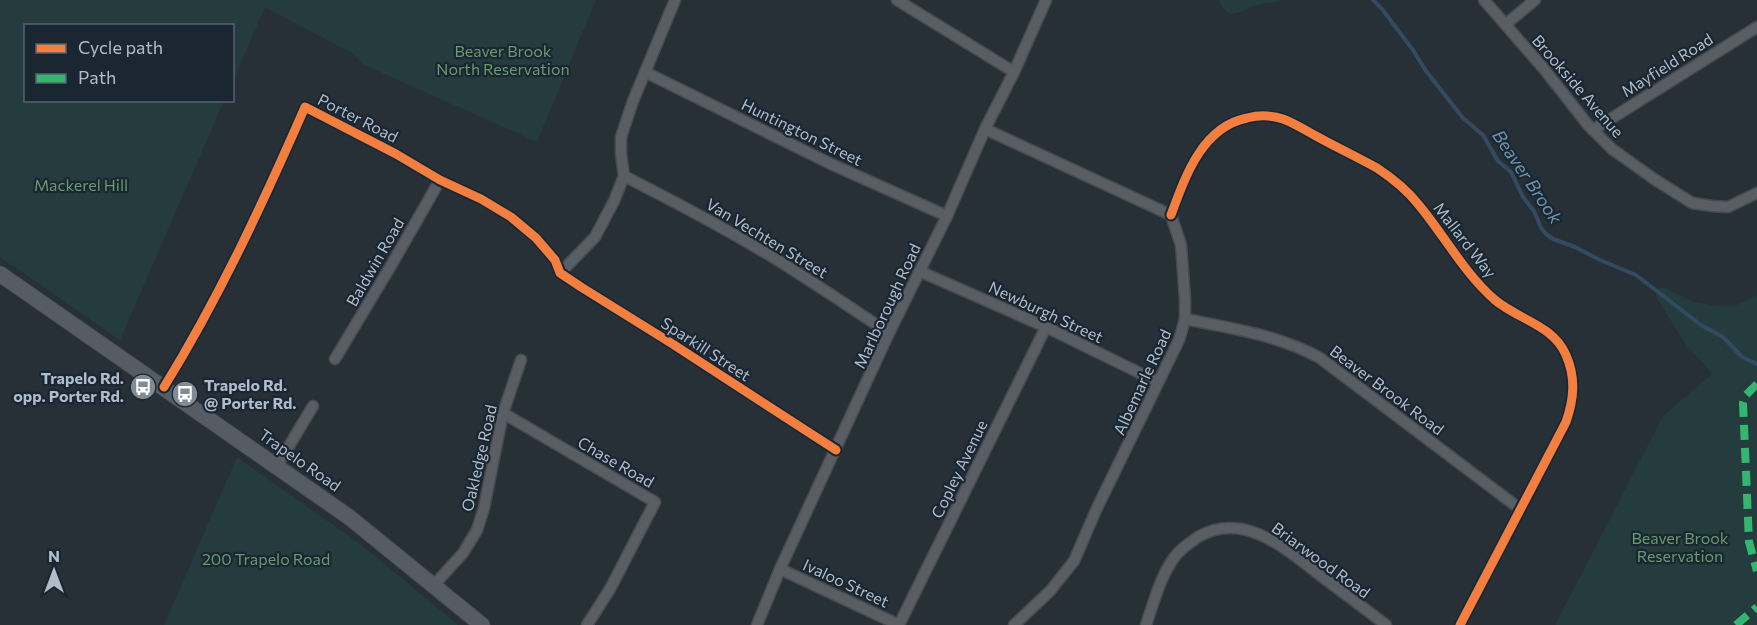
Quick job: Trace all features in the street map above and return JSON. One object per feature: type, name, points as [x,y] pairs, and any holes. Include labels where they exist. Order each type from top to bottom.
[{"type":"main road","name":"Trapelo Road","points":[[0,274],[349,517],[482,625]]},
{"type":"street","points":[[560,273],[595,237],[624,176],[621,137],[675,0]]},
{"type":"street","points":[[897,0],[1014,72]]},
{"type":"street","name":"Marlborough Road","points":[[757,625],[780,569],[889,333],[947,216],[1046,0]]},
{"type":"street","name":"Brookside Avenue","points":[[1484,0],[1593,130],[1612,149],[1654,179],[1692,203],[1728,207],[1757,194]]},
{"type":"street","points":[[1506,24],[1534,0]]},
{"type":"street","name":"Mayfield Road","points":[[1593,130],[1757,27]]},
{"type":"street","name":"Huntington Street","points":[[645,72],[833,165],[947,216]]},
{"type":"street","name":"Porter Road","points":[[164,387],[190,345],[228,271],[264,199],[305,107],[387,149],[440,180],[482,198],[511,217],[536,238],[555,260],[560,273]]},
{"type":"street","name":"Mallard Way","points":[[1171,215],[1191,167],[1207,142],[1221,129],[1230,123],[1253,116],[1285,120],[1389,176],[1417,202],[1481,287],[1502,306],[1551,334],[1566,355],[1573,394],[1566,422],[1460,625]]},
{"type":"street","points":[[985,129],[1171,215]]},
{"type":"street","name":"Van Vechten Street","points":[[624,176],[686,207],[775,258],[889,333]]},
{"type":"street","name":"Baldwin Road","points":[[335,359],[440,180]]},
{"type":"street","name":"Albemarle Road","points":[[1014,625],[1050,591],[1074,561],[1179,340],[1185,319],[1181,245],[1171,215]]},
{"type":"street","name":"Newburgh Street","points":[[919,271],[1046,327],[1158,382]]},
{"type":"street","name":"Sparkill Street","points":[[560,273],[836,450]]},
{"type":"street","name":"Beaver Brook Road","points":[[1185,319],[1275,339],[1320,357],[1520,509]]},
{"type":"street","name":"Copley Avenue","points":[[899,625],[1046,327]]},
{"type":"street","name":"Oakledge Road","points":[[434,585],[463,553],[477,530],[484,508],[503,413],[521,360]]},
{"type":"street","points":[[277,466],[313,406]]},
{"type":"street","name":"Chase Road","points":[[503,413],[655,502],[610,589],[587,625]]},
{"type":"street","name":"Briarwood Road","points":[[1146,625],[1163,579],[1178,553],[1206,532],[1233,528],[1247,530],[1271,539],[1386,625]]},
{"type":"street","name":"Ivaloo Street","points":[[780,569],[899,625]]},
{"type":"green space","points":[[0,0],[596,0],[537,142],[364,65],[351,53],[265,7],[234,79],[234,24],[24,24],[24,102],[224,102],[120,340],[0,257]]},
{"type":"green space","points":[[1219,0],[1282,0],[1230,14],[1221,6]]},
{"type":"green space","name":"Beaver Brook Reservation","points":[[1659,288],[1666,288],[1693,302],[1719,306],[1735,306],[1757,295],[1757,625],[1555,625],[1663,416],[1712,374],[1684,342],[1656,297],[1656,291]]},
{"type":"green space","name":"200 Trapelo Road","points":[[237,457],[360,544],[458,625],[164,625]]},
{"type":"waterway","name":"Beaver Brook","points":[[1373,0],[1463,118],[1483,135],[1498,161],[1511,172],[1523,197],[1534,211],[1546,234],[1636,275],[1701,325],[1723,337],[1742,357],[1757,364]]},
{"type":"marked path","points":[[1757,384],[1746,395],[1743,403],[1749,542],[1757,571]]},
{"type":"marked path","points":[[1736,625],[1757,607]]},
{"type":"cycle path","points":[[164,387],[239,250],[305,107],[511,217],[536,238],[555,260],[560,273],[836,450]]},
{"type":"cycle path","points":[[1171,215],[1189,170],[1197,156],[1218,132],[1231,123],[1252,117],[1270,116],[1283,119],[1377,168],[1394,180],[1418,204],[1464,266],[1495,300],[1544,330],[1560,345],[1566,355],[1573,380],[1571,405],[1566,422],[1460,625]]},
{"type":"place","name":"Trapelo Rd. opp. Porter Rd.","points":[[143,387]]},
{"type":"place","name":"Trapelo Rd. @ Porter Rd.","points":[[185,394]]},
{"type":"park label","name":"Beaver Brook North Reservation","points":[[503,60]]},
{"type":"park label","name":"Mackerel Hill","points":[[81,185]]}]
